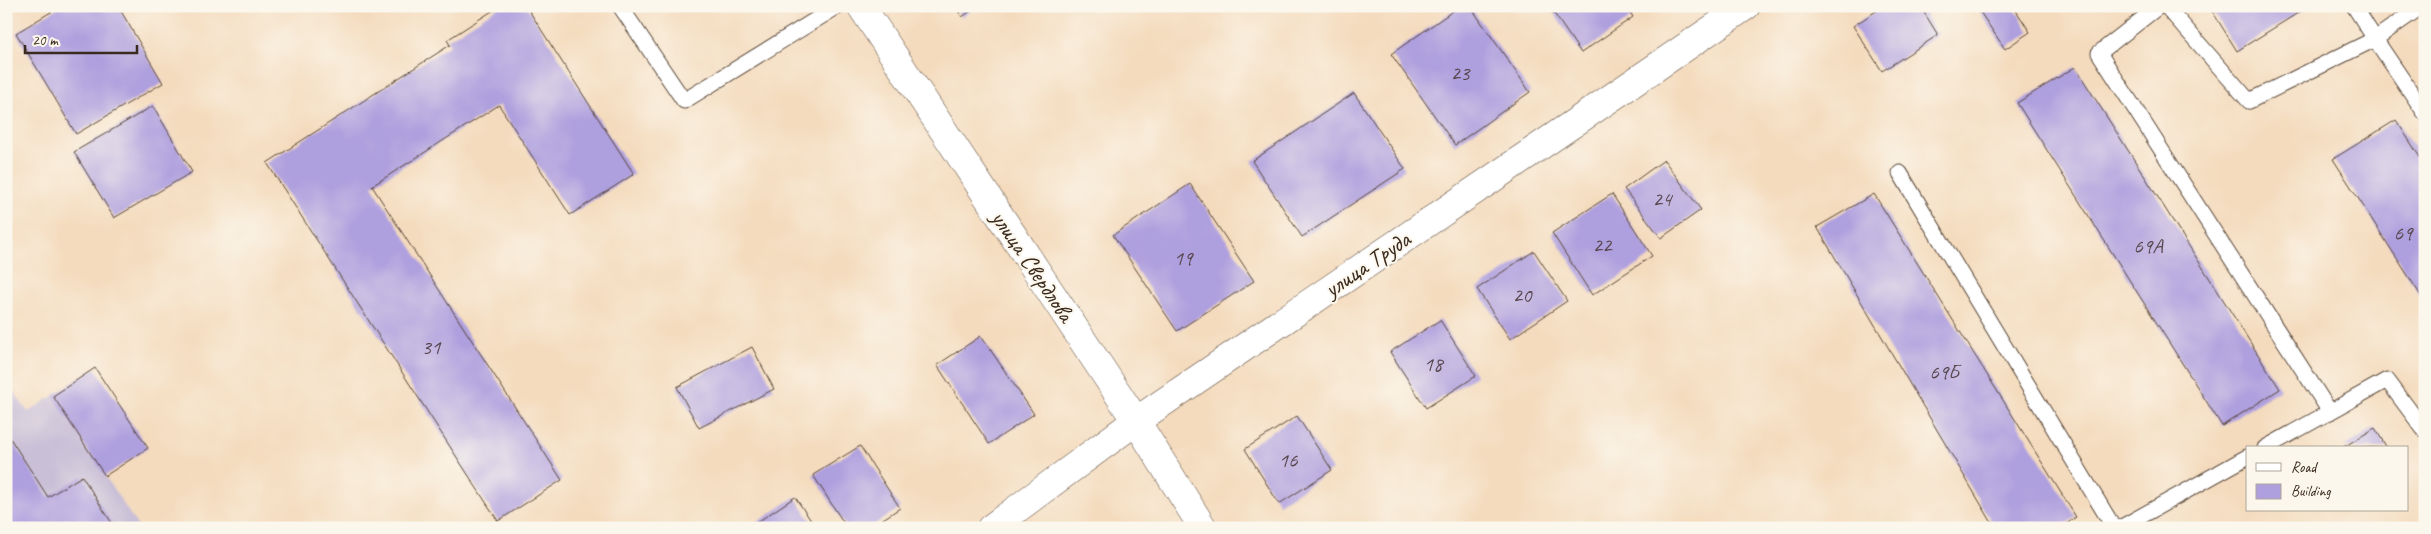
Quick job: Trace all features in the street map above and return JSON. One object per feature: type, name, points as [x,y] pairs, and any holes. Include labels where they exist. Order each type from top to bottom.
[{"type":"street","name":"улица Свердлова","points":[[861,6],[1136,421],[1203,528]]},
{"type":"street","name":"улица Труда","points":[[991,528],[1136,421],[1746,6]]},
{"type":"lane","points":[[620,6],[684,102],[838,6]]},
{"type":"lane","points":[[2158,6],[2100,53],[2330,412]]},
{"type":"lane","points":[[2166,6],[2249,101],[2375,39],[2422,6]]},
{"type":"lane","points":[[2354,6],[2425,113]]},
{"type":"lane","points":[[1900,173],[2114,528]]},
{"type":"lane","points":[[2269,446],[2387,380],[2425,431]]},
{"type":"lane","points":[[2120,528],[2246,458]]},
{"type":"shaded area","points":[[10,386],[28,412],[53,396],[139,528],[6,528],[6,388]]},
{"type":"building","points":[[61,6],[118,6],[163,83],[76,134],[16,33]]},
{"type":"building","points":[[500,6],[526,6],[634,174],[570,215],[499,105],[372,186],[562,480],[498,521],[267,163],[450,45],[447,40]]},
{"type":"building","points":[[955,6],[978,6],[962,17]]},
{"type":"building","points":[[1460,6],[1470,6],[1530,92],[1455,145],[1391,54]]},
{"type":"building","points":[[1549,6],[1626,6],[1633,17],[1581,53]]},
{"type":"building","points":[[1884,6],[1920,6],[1938,35],[1882,71],[1853,26]]},
{"type":"building","points":[[1976,6],[2013,6],[2030,32],[2005,49]]},
{"type":"building","points":[[2209,6],[2309,6],[2237,51]]},
{"type":"building","points":[[2075,67],[2280,389],[2222,426],[2017,103]]},
{"type":"building","points":[[1354,93],[1405,169],[1302,237],[1252,161]]},
{"type":"building","points":[[153,106],[192,172],[114,218],[74,152]]},
{"type":"building","points":[[2396,120],[2425,165],[2425,302],[2333,159]]},
{"type":"building","points":[[1664,160],[1701,210],[1661,238],[1624,189]]},
{"type":"building","points":[[1190,184],[1254,281],[1177,331],[1113,235]]},
{"type":"building","points":[[1612,194],[1652,256],[1592,295],[1552,233]]},
{"type":"building","points":[[1874,194],[2076,517],[2061,528],[1995,528],[1817,227]]},
{"type":"building","points":[[1534,251],[1567,301],[1510,339],[1477,289]]},
{"type":"building","points":[[1440,320],[1476,376],[1426,408],[1390,352]]},
{"type":"building","points":[[981,336],[1034,414],[989,444],[937,365]]},
{"type":"building","points":[[752,347],[774,389],[699,428],[677,387]]},
{"type":"building","points":[[95,368],[148,448],[105,476],[53,396]]},
{"type":"building","points":[[1297,416],[1332,470],[1279,504],[1245,449]]},
{"type":"building","points":[[2375,428],[2386,446],[2345,446]]},
{"type":"building","points":[[6,432],[48,497],[82,476],[115,528],[6,528]]},
{"type":"building","points":[[860,446],[900,508],[869,528],[847,528],[813,475]]},
{"type":"building","points":[[795,497],[816,528],[760,528],[756,523]]}]
